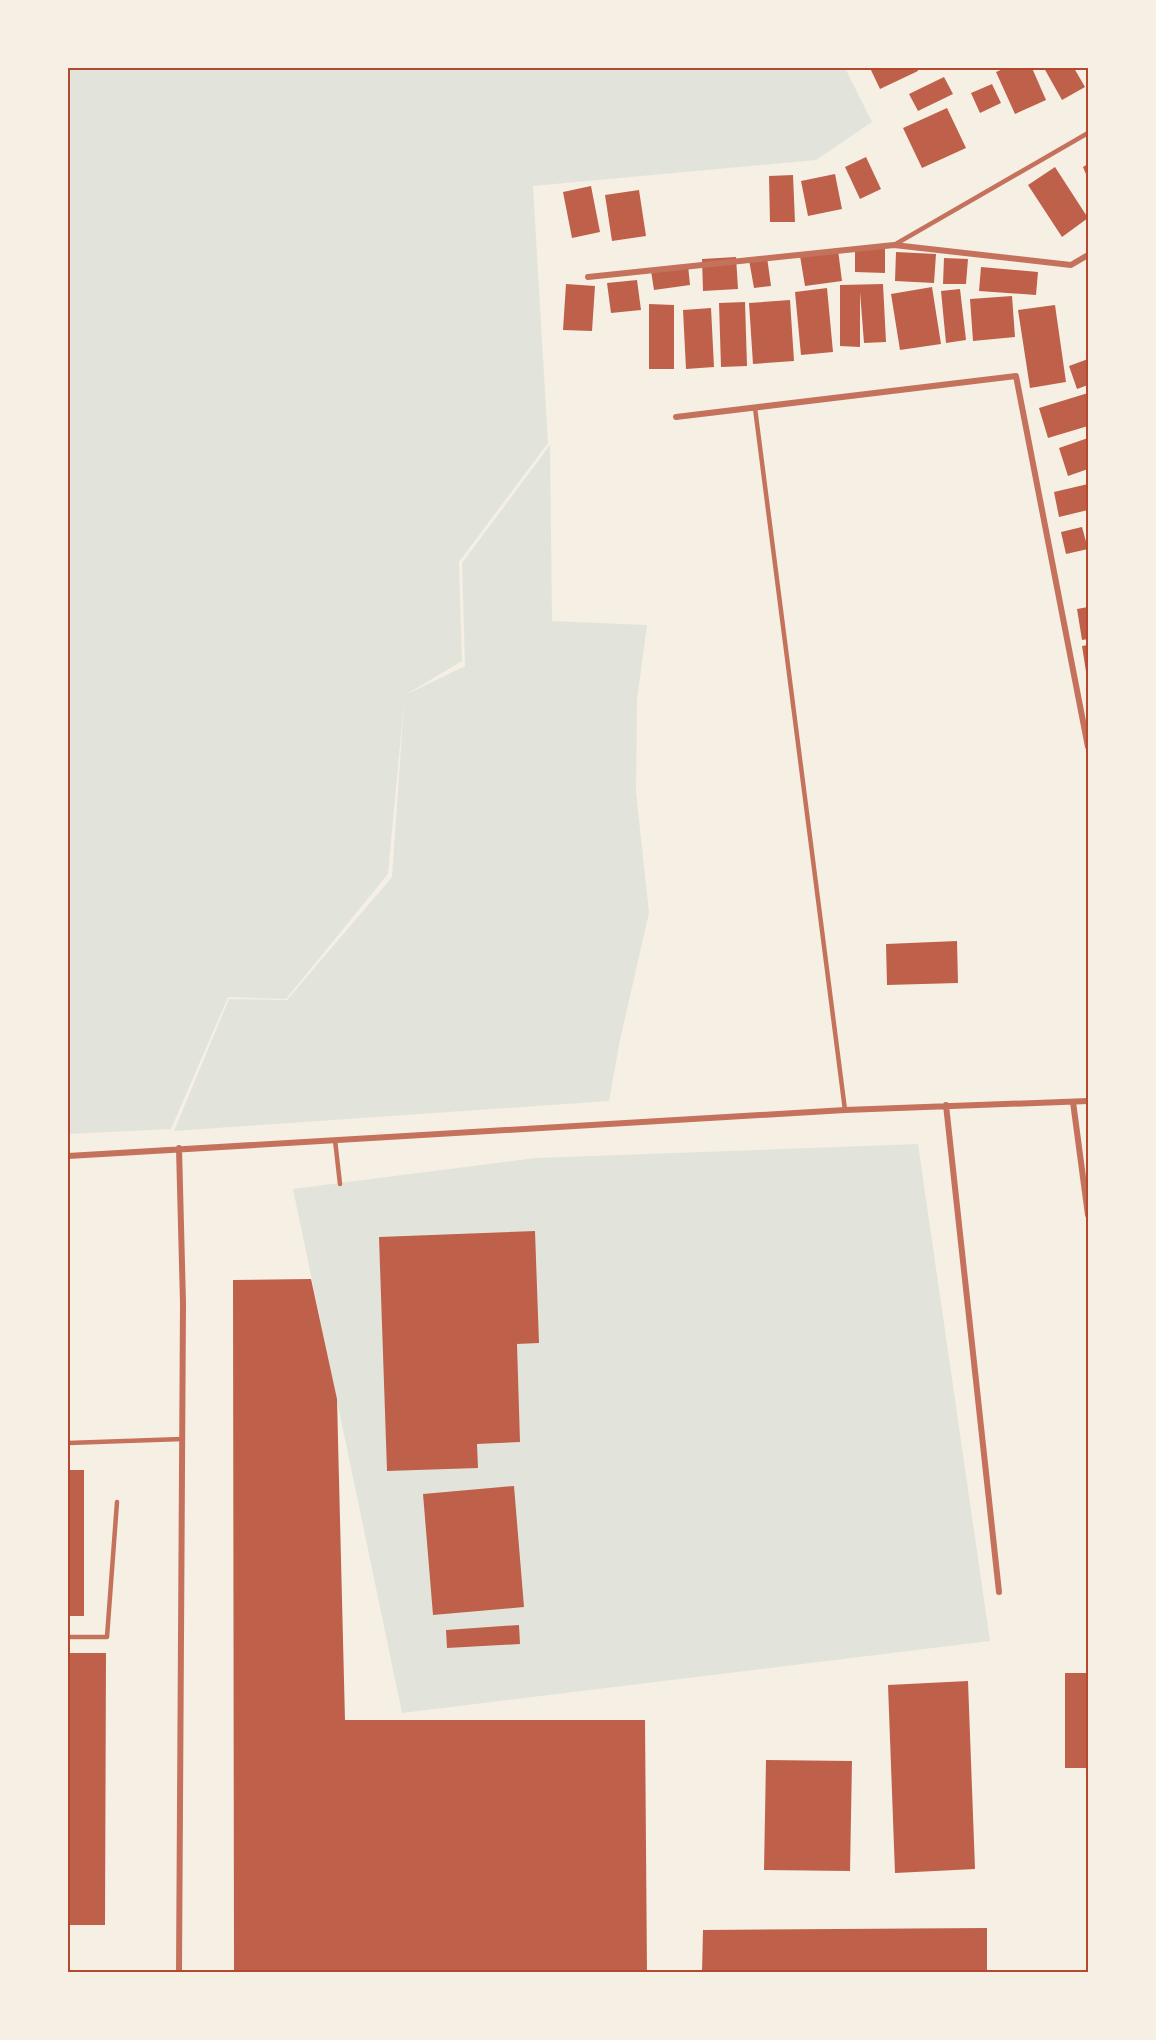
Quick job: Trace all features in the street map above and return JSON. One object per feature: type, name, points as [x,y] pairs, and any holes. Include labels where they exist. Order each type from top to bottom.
[{"type":"street","points":[[588,277],[894,245],[1071,266],[1089,255]]},
{"type":"street","points":[[676,417],[1016,376],[1089,747]]},
{"type":"street","points":[[68,1156],[845,1110],[1089,1101]]},
{"type":"street","points":[[1073,1102],[1089,1215]]},
{"type":"street","points":[[946,1105],[999,1592]]},
{"type":"street","points":[[178,1972],[183,1303],[179,1148]]},
{"type":"lane","points":[[894,245],[1089,133]]},
{"type":"lane","points":[[755,408],[845,1110]]},
{"type":"lane","points":[[335,1140],[340,1184]]},
{"type":"lane","points":[[68,1443],[182,1439]]},
{"type":"lane","points":[[68,1637],[107,1637],[117,1502]]},
{"type":"shaded area","points":[[68,68],[845,68],[872,122],[816,160],[533,186],[548,443],[459,562],[462,661],[405,695],[465,666],[462,563],[550,445],[552,621],[647,625],[637,700],[636,792],[649,913],[620,1040],[609,1101],[174,1131],[229,999],[287,1000],[392,877],[404,703],[388,874],[286,999],[228,997],[171,1129],[68,1134]]},
{"type":"shaded area","points":[[918,1144],[990,1641],[402,1713],[293,1189],[536,1158]]},
{"type":"building","points":[[870,68],[917,68],[918,71],[880,89]]},
{"type":"building","points":[[1005,68],[1032,68],[1046,100],[1015,114],[996,72]]},
{"type":"building","points":[[1044,68],[1074,68],[1085,87],[1062,100]]},
{"type":"building","points":[[944,77],[953,94],[918,111],[909,94]]},
{"type":"building","points":[[992,84],[1001,103],[980,113],[971,93]]},
{"type":"building","points":[[947,108],[966,148],[922,168],[903,128]]},
{"type":"building","points":[[866,157],[881,189],[860,199],[845,167]]},
{"type":"building","points":[[1088,164],[1088,179],[1083,167]]},
{"type":"building","points":[[1055,167],[1088,218],[1062,237],[1028,185]]},
{"type":"building","points":[[835,174],[842,209],[808,216],[801,181]]},
{"type":"building","points":[[793,175],[795,222],[770,222],[769,176]]},
{"type":"building","points":[[591,186],[600,232],[572,238],[563,192]]},
{"type":"building","points":[[639,190],[646,236],[612,241],[605,195]]},
{"type":"building","points":[[855,248],[885,249],[885,273],[855,272]]},
{"type":"building","points":[[838,250],[842,281],[805,286],[800,256]]},
{"type":"building","points":[[896,252],[936,254],[934,283],[895,281]]},
{"type":"building","points":[[736,257],[738,289],[703,291],[702,259]]},
{"type":"building","points":[[767,257],[771,286],[754,288],[749,260]]},
{"type":"building","points":[[944,258],[968,259],[966,284],[943,284]]},
{"type":"building","points":[[688,265],[690,285],[654,290],[651,271]]},
{"type":"building","points":[[981,267],[1038,272],[1036,295],[979,291]]},
{"type":"building","points":[[637,280],[641,310],[611,313],[607,283]]},
{"type":"building","points":[[566,284],[595,286],[592,331],[563,330]]},
{"type":"building","points":[[883,284],[886,342],[864,343],[860,292],[860,347],[840,346],[840,285]]},
{"type":"building","points":[[932,287],[941,344],[900,350],[891,294]]},
{"type":"building","points":[[827,288],[833,352],[801,355],[795,292]]},
{"type":"building","points":[[960,289],[966,340],[946,343],[941,291]]},
{"type":"building","points":[[1012,296],[1015,337],[973,341],[970,299]]},
{"type":"building","points":[[790,300],[794,361],[753,364],[749,303]]},
{"type":"building","points":[[745,302],[747,366],[721,367],[719,303]]},
{"type":"building","points":[[649,304],[674,305],[674,369],[649,369]]},
{"type":"building","points":[[1055,305],[1066,382],[1030,388],[1018,310]]},
{"type":"building","points":[[711,308],[714,367],[686,369],[683,310]]},
{"type":"building","points":[[1088,359],[1088,385],[1077,389],[1069,366]]},
{"type":"building","points":[[1088,393],[1088,426],[1048,438],[1039,408]]},
{"type":"building","points":[[1088,438],[1088,469],[1068,476],[1059,448]]},
{"type":"building","points":[[1088,484],[1088,510],[1059,517],[1054,492]]},
{"type":"building","points":[[1082,527],[1088,549],[1066,554],[1061,532]]},
{"type":"building","points":[[1088,607],[1088,639],[1082,640],[1077,609]]},
{"type":"building","points":[[1088,645],[1088,678],[1087,678],[1082,646]]},
{"type":"building","points":[[957,941],[958,983],[887,985],[886,944]]},
{"type":"building","points":[[535,1231],[539,1343],[517,1344],[520,1442],[477,1444],[478,1468],[387,1471],[379,1237]]},
{"type":"building","points":[[311,1279],[337,1399],[345,1720],[645,1720],[647,1972],[234,1972],[233,1280]]},
{"type":"building","points":[[68,1470],[84,1470],[84,1616],[68,1616]]},
{"type":"building","points":[[514,1486],[524,1607],[433,1615],[423,1494]]},
{"type":"building","points":[[519,1625],[520,1644],[447,1648],[446,1630]]},
{"type":"building","points":[[68,1653],[106,1653],[105,1925],[68,1925]]},
{"type":"building","points":[[1065,1673],[1088,1673],[1088,1768],[1065,1768]]},
{"type":"building","points":[[968,1681],[975,1869],[895,1873],[888,1685]]},
{"type":"building","points":[[766,1760],[852,1761],[850,1871],[764,1870]]},
{"type":"building","points":[[987,1928],[987,1972],[702,1972],[703,1930]]}]
